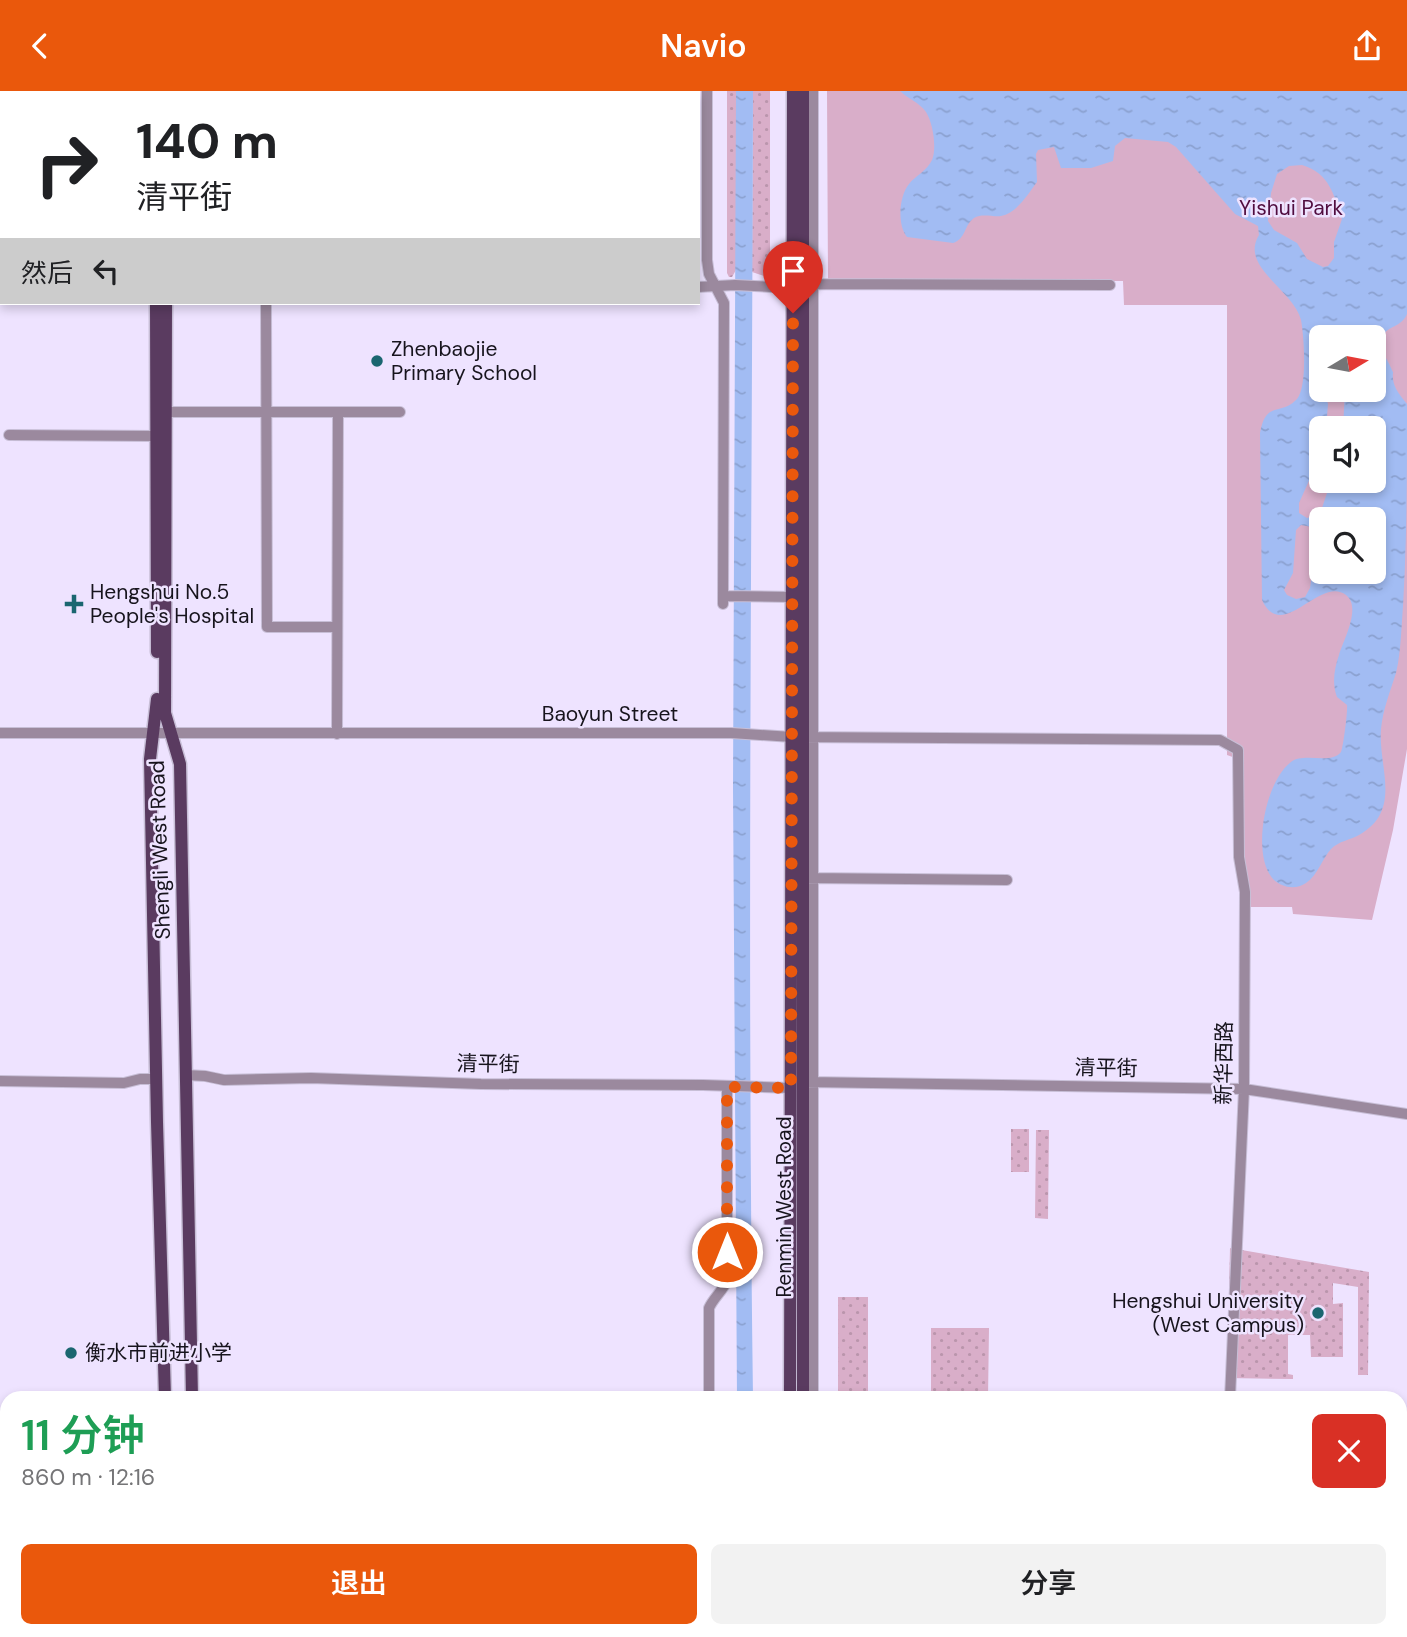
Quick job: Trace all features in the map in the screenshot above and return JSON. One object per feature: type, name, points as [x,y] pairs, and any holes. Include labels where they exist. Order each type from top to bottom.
[{"type":"main road","name":"Renmin West Road","points":[[790,1391],[808,878],[792,597],[793,91]]},
{"type":"main road","name":"Renmin West Road","points":[[803,91],[803,1391]]},
{"type":"main road","name":"Shengli West Road","points":[[156,305],[157,710],[150,759],[165,1391]]},
{"type":"main road","name":"Shengli West Road","points":[[166,305],[165,713],[180,764],[192,1391]]},
{"type":"street","points":[[707,91],[707,260],[709,274],[724,303],[726,599],[792,597]]},
{"type":"street","points":[[802,737],[813,284],[813,91]]},
{"type":"street","points":[[813,284],[1110,285]]},
{"type":"street","points":[[700,287],[761,285],[793,288]]},
{"type":"street","points":[[266,305],[267,627],[337,627]]},
{"type":"street","points":[[166,412],[400,412]]},
{"type":"street","points":[[337,734],[338,412]]},
{"type":"street","points":[[9,435],[156,436]]},
{"type":"street","name":"Baoyun Street","points":[[0,733],[753,733],[802,737],[1220,740]]},
{"type":"street","name":"新华西路","points":[[1220,740],[1238,750],[1239,857],[1245,893],[1244,1089],[1230,1391]]},
{"type":"street","points":[[808,878],[1007,880]]},
{"type":"street","name":"清平街","points":[[185,1075],[196,1074],[224,1080],[311,1078],[481,1084],[730,1087],[802,1084],[1244,1089],[1407,1114]]},
{"type":"street","points":[[0,1081],[124,1083],[156,1079]]},
{"type":"street","points":[[802,1084],[813,1391]]},
{"type":"street","points":[[709,1391],[709,1308],[727,1280],[730,1087]]},
{"type":"green space","points":[[727,91],[736,91],[736,270],[732,277],[727,273]]},
{"type":"green space","points":[[753,91],[770,91],[770,278],[752,272]]},
{"type":"green space","name":"Yishui Park","points":[[827,91],[1407,91],[1407,749],[1393,830],[1372,920],[1293,914],[1292,907],[1242,907],[1244,761],[1227,755],[1227,305],[1124,305],[1123,281],[828,281]]},
{"type":"green space","points":[[1011,1129],[1029,1129],[1029,1172],[1011,1172]]},
{"type":"green space","points":[[1036,1130],[1049,1130],[1048,1219],[1035,1218]]},
{"type":"green space","points":[[1230,1248],[1369,1272],[1368,1375],[1358,1375],[1358,1287],[1333,1283],[1333,1304],[1343,1303],[1343,1357],[1311,1357],[1310,1335],[1288,1335],[1288,1374],[1293,1375],[1293,1379],[1227,1378]]},
{"type":"green space","points":[[838,1297],[868,1297],[868,1391],[838,1391]]},
{"type":"green space","points":[[931,1328],[989,1328],[988,1391],[931,1391]]},
{"type":"water","points":[[736,91],[753,91],[750,908],[753,1391],[737,1391],[733,788]]},
{"type":"water","points":[[900,91],[1407,91],[1407,314],[1401,322],[1386,331],[1386,325],[1309,325],[1309,403],[1328,403],[1327,416],[1309,416],[1309,481],[1299,503],[1299,513],[1309,517],[1309,526],[1301,525],[1296,530],[1293,573],[1284,590],[1287,595],[1296,599],[1305,597],[1311,584],[1386,584],[1386,507],[1322,507],[1327,493],[1386,493],[1386,416],[1344,416],[1344,403],[1386,403],[1386,358],[1393,373],[1395,386],[1407,404],[1407,491],[1401,636],[1397,668],[1381,729],[1385,801],[1381,813],[1372,825],[1359,835],[1334,846],[1314,876],[1302,885],[1289,887],[1281,884],[1273,879],[1266,868],[1262,836],[1264,819],[1274,785],[1291,762],[1303,758],[1331,758],[1341,752],[1347,705],[1337,697],[1334,676],[1350,624],[1352,607],[1346,595],[1336,591],[1280,615],[1270,612],[1262,600],[1260,433],[1270,412],[1290,405],[1300,394],[1304,362],[1301,320],[1296,309],[1256,258],[1258,226],[1235,214],[1176,147],[1168,142],[1125,138],[1115,146],[1113,161],[1091,168],[1061,168],[1054,147],[1038,150],[1037,182],[1012,211],[1001,216],[984,215],[974,218],[960,238],[953,243],[907,237],[900,211],[903,196],[909,184],[930,164],[933,155],[931,122],[920,106]],"holes":[[[1302,165],[1325,179],[1342,219],[1334,242],[1334,258],[1328,266],[1323,267],[1307,259],[1297,243],[1274,230],[1268,221],[1271,193],[1277,174],[1289,166]]]},
{"type":"place","name":"Zhenbaojie Primary School","points":[[377,361]]},
{"type":"place","name":"Hengshui No.5 People's Hospital","points":[[74,604]]},
{"type":"place","name":"Hengshui University (West Campus)","points":[[1318,1313]]},
{"type":"place","name":"衡水市前进小学","points":[[71,1353]]},
{"type":"route","points":[[727,1252],[727,1087],[791,1088],[793,313]]}]
